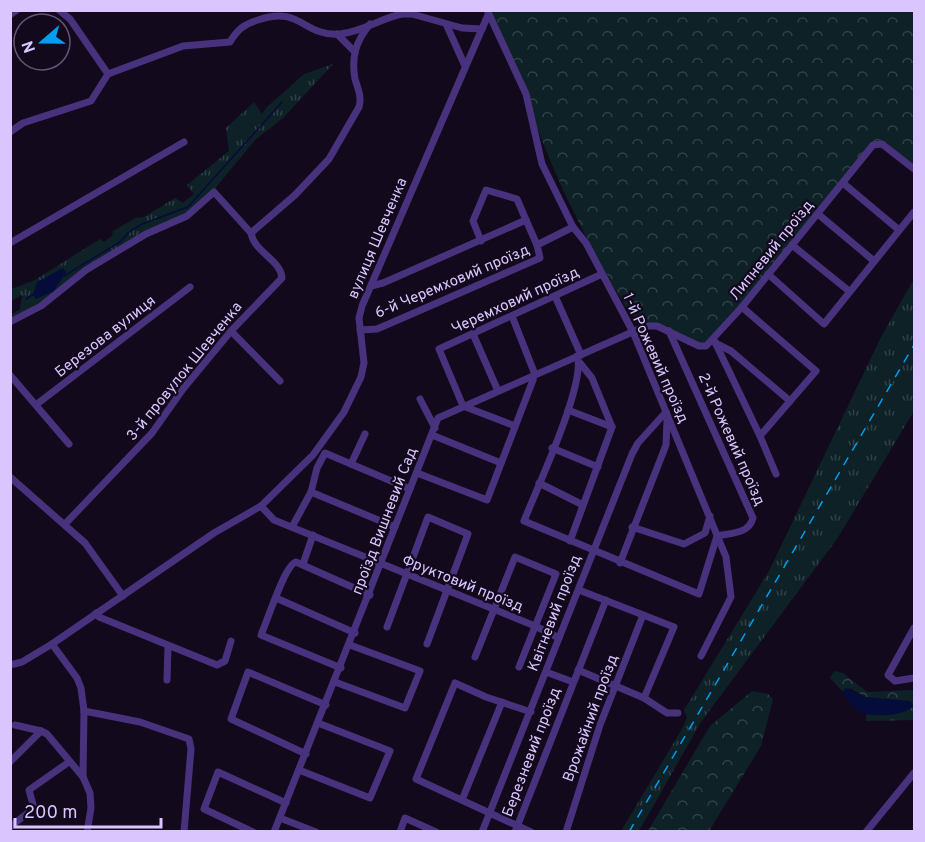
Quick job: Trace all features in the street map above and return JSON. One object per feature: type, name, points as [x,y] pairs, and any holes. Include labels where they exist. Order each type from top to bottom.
[{"type":"street","points":[[10,15],[17,10]]},
{"type":"street","points":[[59,10],[70,19],[108,74]]},
{"type":"street","name":"вулиця Шевченка","points":[[10,665],[22,662],[51,644],[214,533],[261,506],[313,455],[344,412],[361,376],[364,363],[360,330],[362,306],[488,13]]},
{"type":"street","name":"1-й Рожевий проїзд","points":[[488,13],[526,94],[539,158],[573,227],[586,243],[633,332],[728,562],[732,592],[701,656]]},
{"type":"street","points":[[10,132],[23,123],[91,101],[108,74],[183,46],[230,42],[244,24],[273,14],[284,14],[316,31],[338,34],[406,14],[447,26],[482,29]]},
{"type":"street","points":[[10,322],[41,306],[86,270],[146,234],[187,216],[214,192],[251,233],[295,195],[329,159],[359,107],[361,100],[355,77],[354,51],[370,24]]},
{"type":"street","points":[[447,26],[456,40],[465,66]]},
{"type":"street","points":[[456,40],[462,28]]},
{"type":"street","points":[[338,34],[354,51]]},
{"type":"street","points":[[10,243],[184,142]]},
{"type":"street","name":"Липневий проїзд","points":[[714,341],[876,144],[882,144],[915,169]]},
{"type":"street","points":[[843,183],[899,230]]},
{"type":"street","points":[[481,241],[473,221],[486,190],[517,199],[526,220]]},
{"type":"street","points":[[768,274],[824,324],[915,212]]},
{"type":"street","points":[[818,214],[874,261]]},
{"type":"street","name":"6-й Черемховий проїзд","points":[[360,330],[377,329],[540,258],[526,220],[371,286]]},
{"type":"street","name":"6-й Черемховий проїзд","points":[[537,245],[573,227]]},
{"type":"street","name":"3-й провулок Шевченка","points":[[64,524],[152,433],[183,389],[231,331],[282,278],[280,271],[254,244],[251,233]]},
{"type":"street","points":[[792,245],[849,291]]},
{"type":"street","name":"Черемховий проїзд","points":[[463,406],[439,349],[602,274]]},
{"type":"street","name":"Березова вулиця","points":[[37,404],[190,287]]},
{"type":"street","points":[[555,296],[579,358],[592,378],[612,427],[570,541]]},
{"type":"street","points":[[742,307],[816,371],[760,436]]},
{"type":"street","points":[[417,473],[486,500],[534,375],[512,316]]},
{"type":"street","points":[[633,332],[650,325],[669,331],[700,347],[714,341]]},
{"type":"street","points":[[231,331],[280,381]]},
{"type":"street","name":"2-й Рожевий проїзд","points":[[669,331],[753,518],[746,529],[717,536]]},
{"type":"street","name":"проїзд Вишневий Сад","points":[[274,831],[355,633],[438,418],[498,390],[579,358],[633,332]]},
{"type":"street","points":[[473,334],[498,390]]},
{"type":"street","points":[[714,341],[731,351],[790,400]]},
{"type":"street","points":[[714,341],[776,474]]},
{"type":"street","points":[[579,358],[576,388],[524,520],[620,563],[699,594],[717,536]]},
{"type":"street","points":[[10,375],[69,444]]},
{"type":"street","points":[[420,399],[433,432],[501,463]]},
{"type":"street","points":[[463,406],[515,426]]},
{"type":"street","points":[[568,410],[612,427]]},
{"type":"street","points":[[620,563],[632,527],[666,445],[666,412]]},
{"type":"street","name":"Квітневий проїзд","points":[[482,831],[632,454],[638,443],[666,412]]},
{"type":"street","points":[[351,465],[365,434]]},
{"type":"street","points":[[552,448],[598,466]]},
{"type":"street","points":[[292,527],[311,492],[317,468],[325,453],[410,489]]},
{"type":"street","points":[[10,477],[92,551],[123,596]]},
{"type":"street","points":[[539,483],[583,505]]},
{"type":"street","points":[[311,492],[395,527]]},
{"type":"street","name":"Фруктовий проїзд","points":[[261,506],[274,520],[535,626],[559,638]]},
{"type":"street","points":[[632,527],[684,544],[705,532],[710,516]]},
{"type":"street","points":[[387,627],[428,517],[468,534],[427,644]]},
{"type":"street","points":[[303,564],[313,536]]},
{"type":"street","points":[[475,657],[515,557],[556,574],[519,668]]},
{"type":"street","points":[[340,668],[261,635],[276,598],[292,562],[303,564],[370,595]]},
{"type":"street","points":[[579,590],[674,627],[644,698]]},
{"type":"street","points":[[276,598],[355,633]]},
{"type":"street","name":"Березневий проїзд","points":[[516,829],[606,600]]},
{"type":"street","points":[[96,613],[99,617],[217,665],[225,661],[231,641]]},
{"type":"street","name":"Врожайний проїзд","points":[[566,831],[615,686],[643,615]]},
{"type":"street","points":[[915,628],[888,675],[895,681],[915,678]]},
{"type":"street","points":[[51,644],[77,678],[84,711],[83,777],[90,800],[87,831]]},
{"type":"street","points":[[335,682],[405,708],[420,671],[350,645]]},
{"type":"street","points":[[167,680],[168,646]]},
{"type":"street","points":[[579,670],[644,698],[667,713],[678,713]]},
{"type":"street","points":[[306,754],[231,719],[248,672],[326,705]]},
{"type":"street","name":"Березневий проїзд","points":[[546,672],[573,682]]},
{"type":"street","points":[[531,712],[455,683],[416,779],[489,812],[516,829],[531,831]]},
{"type":"street","points":[[462,800],[502,702]]},
{"type":"street","points":[[84,711],[140,722],[189,739],[191,749],[184,831]]},
{"type":"street","points":[[299,770],[370,798],[390,751],[318,723]]},
{"type":"street","points":[[15,725],[47,734],[83,777]]},
{"type":"street","points":[[10,762],[41,731]]},
{"type":"street","points":[[10,827],[34,808],[29,790],[69,762]]},
{"type":"street","points":[[253,831],[204,809],[218,772],[286,803]]},
{"type":"street","points":[[866,831],[915,773]]},
{"type":"street","points":[[280,818],[316,831]]},
{"type":"street","points":[[400,831],[405,818],[436,831]]},
{"type":"green space","points":[[491,11],[914,11],[914,169],[879,143],[706,346],[634,317],[629,312],[588,240],[560,184]]},
{"type":"green space","points":[[333,64],[283,118],[255,140],[213,191],[186,215],[145,233],[54,295],[11,321],[11,315],[20,309],[22,295],[11,301],[11,289],[35,280],[100,239],[104,242],[112,236],[113,231],[135,218],[144,217],[175,198],[183,203],[194,194],[187,185],[229,151],[226,128],[254,102],[262,114],[304,74]]},
{"type":"green space","points":[[914,279],[914,411],[837,539],[701,722],[639,831],[621,831],[682,729],[687,718],[684,710],[769,571],[881,337]]},
{"type":"green space","points":[[834,671],[843,673],[867,692],[914,690],[914,720],[866,721],[866,714],[888,714],[913,707],[865,697],[850,688],[843,692],[830,678]]},
{"type":"green space","points":[[752,691],[768,694],[773,699],[761,746],[709,831],[648,831],[710,726]]},
{"type":"shaded area","points":[[63,268],[66,272],[54,291],[36,299],[33,295],[37,282]]},
{"type":"shaded area","points":[[845,688],[865,697],[910,701],[914,705],[910,709],[895,714],[871,715],[851,705],[843,692]]},
{"type":"waterway","points":[[64,276],[120,242],[129,232],[142,224],[188,207],[282,102]]},
{"type":"waterway","points":[[26,299],[34,294]]},
{"type":"railway","points":[[629,832],[914,345]]}]
